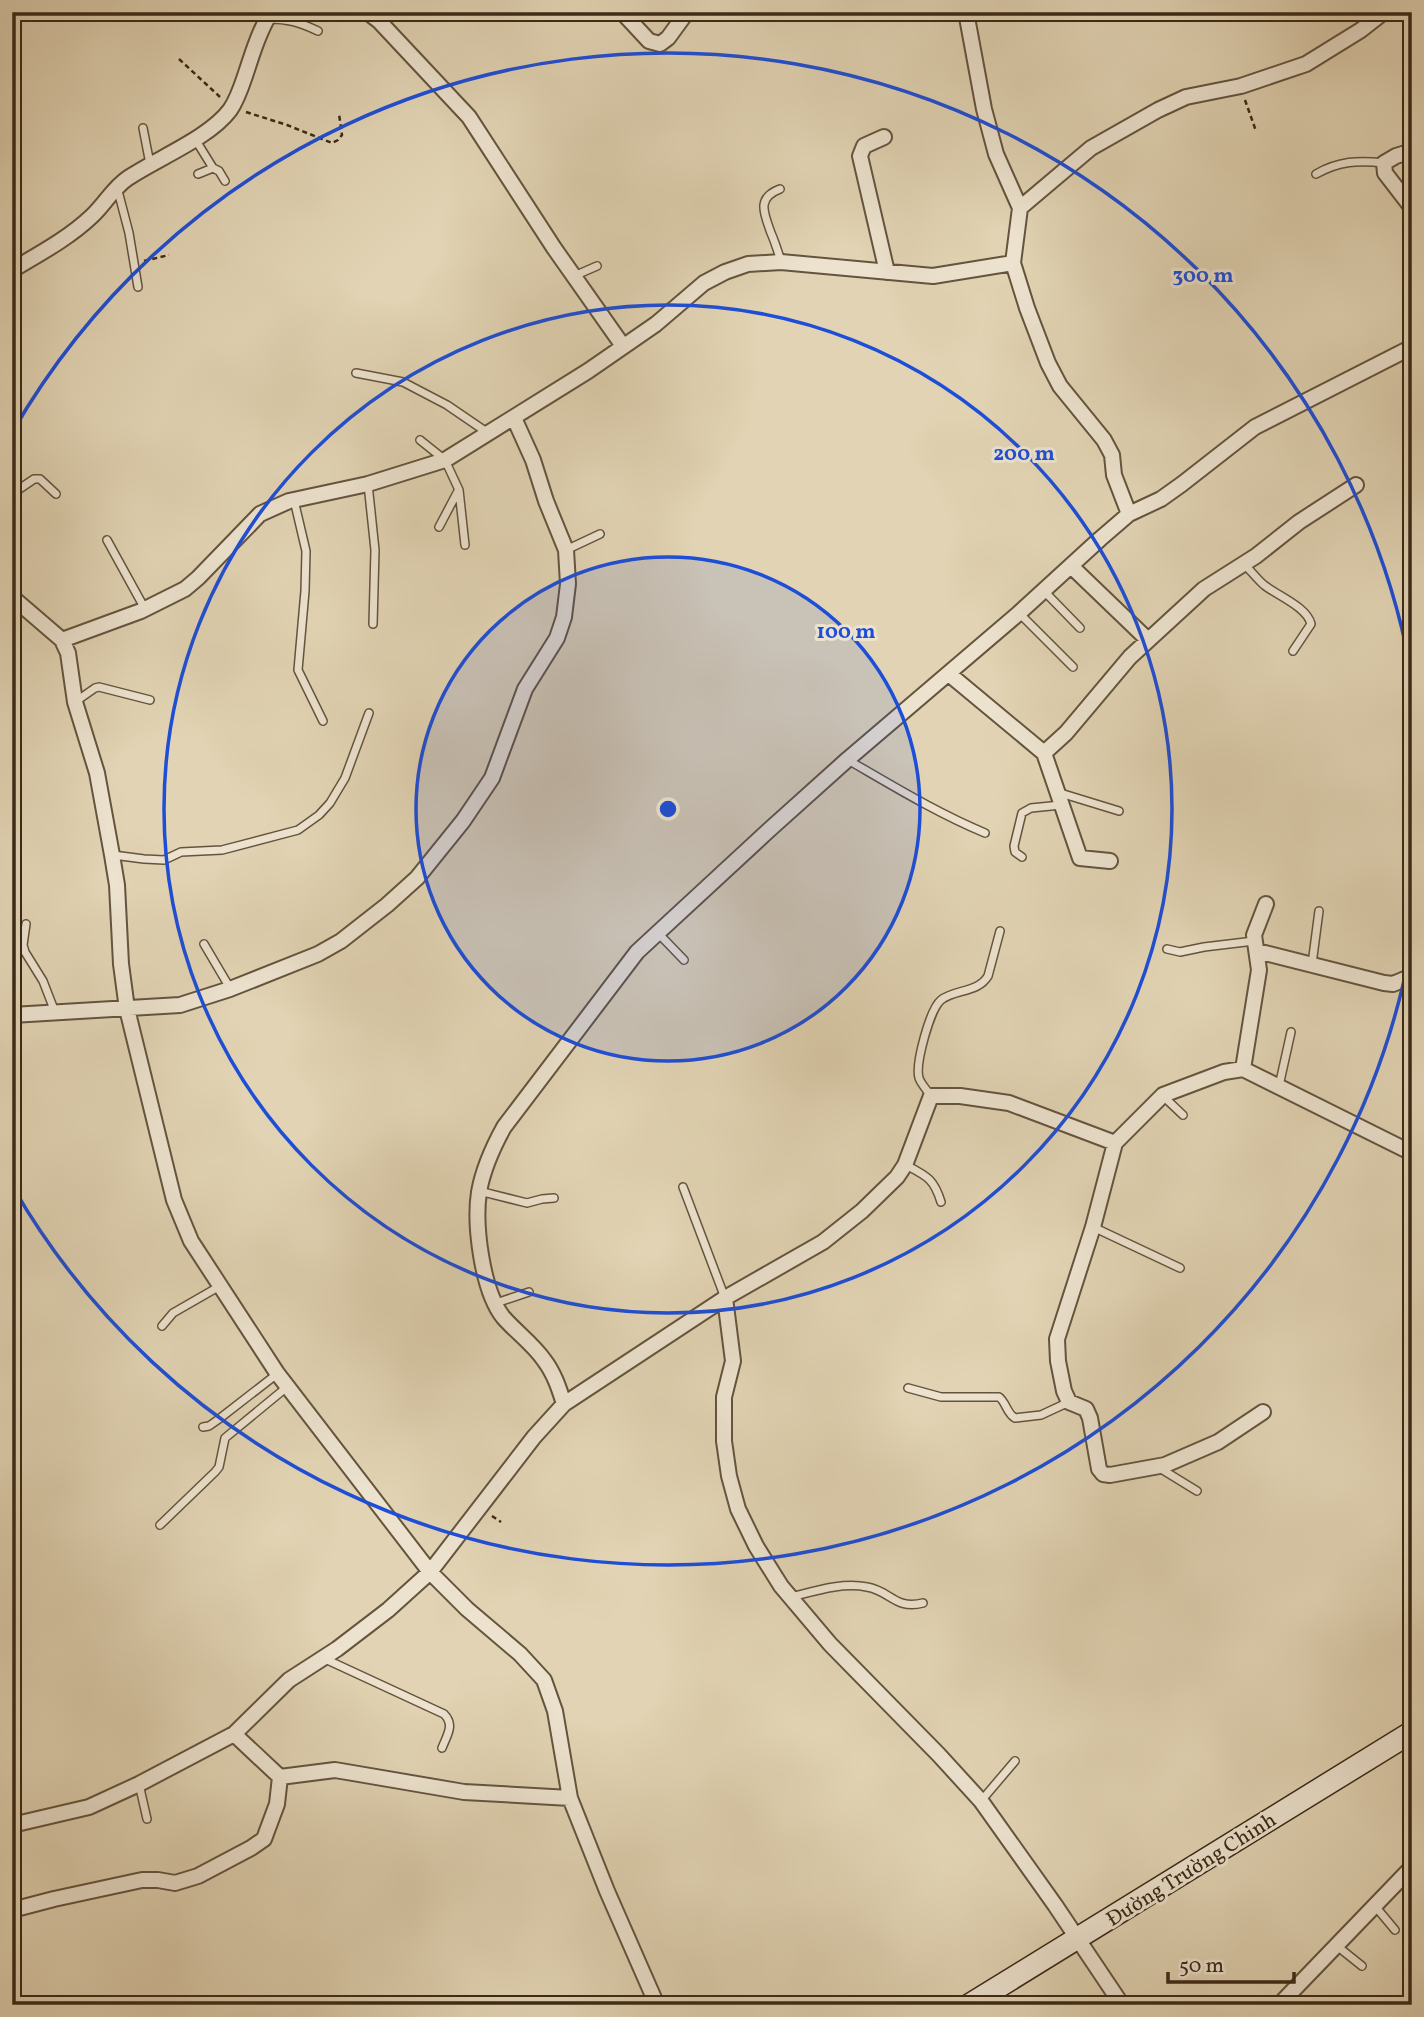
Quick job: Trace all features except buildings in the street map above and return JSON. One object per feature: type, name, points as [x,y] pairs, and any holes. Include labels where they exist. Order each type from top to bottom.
[{"type":"main road","name":"Đường Trường Chinh","points":[[969,2005],[1412,1732]]},
{"type":"street","points":[[367,12],[379,21],[469,117],[623,346]]},
{"type":"street","points":[[622,12],[649,41],[660,44],[668,38],[687,12]]},
{"type":"street","points":[[966,12],[984,110],[996,154],[1020,208],[1013,263],[1048,363],[1059,386],[1104,440],[1129,514]]},
{"type":"street","points":[[1020,208],[1091,148],[1158,110],[1186,97],[1241,86],[1306,64],[1361,30],[1384,12]]},
{"type":"street","points":[[12,270],[48,249],[83,223],[117,187],[218,123],[232,108],[269,16]]},
{"type":"street","points":[[884,137],[864,146],[860,156],[887,272]]},
{"type":"street","points":[[1412,151],[1384,163],[1385,173],[1412,208]]},
{"type":"street","points":[[62,640],[145,609],[185,589],[260,514],[294,499],[368,484],[446,460],[656,324],[704,283],[725,272],[748,264],[781,262],[933,276],[1013,263]]},
{"type":"street","points":[[564,1404],[558,1382],[544,1359],[502,1315],[488,1285],[480,1254],[479,1191],[491,1151],[504,1127],[638,952],[848,759],[1019,613],[1129,514],[1161,499],[1255,427],[1412,347]]},
{"type":"street","points":[[12,1015],[180,1005],[230,989],[318,954],[341,941],[417,878],[463,821],[492,778],[526,689],[557,638],[564,617],[568,584],[566,550],[533,460],[514,418]]},
{"type":"street","points":[[1044,753],[1056,744],[1130,657],[1204,589],[1356,485]]},
{"type":"street","points":[[1071,566],[1147,640]]},
{"type":"street","points":[[12,597],[62,640],[68,653],[75,702],[97,773],[117,885],[121,964],[127,1009],[174,1200],[191,1241],[277,1373],[430,1573],[520,1654],[544,1680],[555,1711],[570,1798],[657,2005]]},
{"type":"street","points":[[949,674],[1044,753],[1080,858],[1110,861]]},
{"type":"street","points":[[1243,1069],[1259,970],[1254,934],[1266,904]]},
{"type":"street","points":[[1256,946],[1312,965],[1393,984],[1412,976]]},
{"type":"street","points":[[1262,1412],[1218,1442],[1157,1467],[1110,1475],[1103,1474],[1099,1469],[1086,1409],[1069,1402],[1064,1391],[1057,1339],[1093,1227],[1115,1143],[1163,1095],[1224,1072],[1243,1069],[1412,1153]]},
{"type":"street","points":[[12,1825],[89,1807],[234,1734],[289,1680],[388,1610],[430,1573],[534,1437],[564,1404],[725,1298],[823,1242],[862,1211],[897,1177],[905,1164],[931,1096],[961,1096],[1009,1103],[1115,1143]]},
{"type":"street","points":[[725,1298],[733,1361],[724,1397],[724,1441],[729,1476],[738,1508],[757,1546],[781,1586],[830,1644],[981,1801],[1122,2005]]},
{"type":"street","points":[[234,1734],[280,1777]]},
{"type":"street","points":[[280,1777],[335,1770],[464,1792],[570,1798]]},
{"type":"street","points":[[12,1910],[142,1880],[174,1883],[198,1876],[264,1839],[277,1804],[280,1777]]},
{"type":"street","points":[[1280,2004],[1412,1867]]},
{"type":"lane","points":[[269,16],[302,23],[318,31]]},
{"type":"lane","points":[[143,128],[150,165]]},
{"type":"lane","points":[[195,138],[213,168],[225,181]]},
{"type":"lane","points":[[1316,174],[1344,162],[1362,160],[1384,163]]},
{"type":"lane","points":[[198,174],[213,168]]},
{"type":"lane","points":[[117,187],[129,233],[138,287]]},
{"type":"lane","points":[[780,189],[770,193],[764,201],[764,214],[781,262]]},
{"type":"lane","points":[[574,276],[597,266]]},
{"type":"lane","points":[[356,373],[403,382],[447,405],[489,434]]},
{"type":"lane","points":[[420,440],[446,460],[459,490],[465,545]]},
{"type":"lane","points":[[12,494],[34,479],[40,479],[56,494]]},
{"type":"lane","points":[[368,484],[374,550],[373,624]]},
{"type":"lane","points":[[439,527],[459,490]]},
{"type":"lane","points":[[294,499],[306,551],[298,670],[323,721]]},
{"type":"lane","points":[[566,550],[600,534]]},
{"type":"lane","points":[[107,540],[145,609]]},
{"type":"lane","points":[[1244,563],[1261,582],[1306,612],[1310,618],[1311,624],[1293,651]]},
{"type":"lane","points":[[1044,591],[1080,628]]},
{"type":"lane","points":[[1019,613],[1073,667]]},
{"type":"lane","points":[[75,702],[99,687],[150,700]]},
{"type":"lane","points":[[112,855],[164,860],[181,852],[222,850],[298,830],[330,803],[345,778],[369,713]]},
{"type":"lane","points":[[848,759],[925,805],[985,833]]},
{"type":"lane","points":[[1022,857],[1015,852],[1014,846],[1022,813],[1031,808],[1059,798],[1119,811]]},
{"type":"lane","points":[[1312,965],[1319,911]]},
{"type":"lane","points":[[26,924],[23,945],[43,981],[55,1013]]},
{"type":"lane","points":[[931,1096],[918,1072],[921,1049],[934,1007],[944,998],[984,982],[1000,930]]},
{"type":"lane","points":[[658,933],[684,960]]},
{"type":"lane","points":[[204,944],[230,989]]},
{"type":"lane","points":[[1167,949],[1181,952],[1204,947],[1256,946]]},
{"type":"lane","points":[[1279,1087],[1291,1032]]},
{"type":"lane","points":[[1163,1095],[1183,1115]]},
{"type":"lane","points":[[905,1164],[934,1182],[941,1202]]},
{"type":"lane","points":[[682,1187],[725,1298]]},
{"type":"lane","points":[[479,1191],[527,1203],[554,1198]]},
{"type":"lane","points":[[1093,1227],[1180,1268]]},
{"type":"lane","points":[[162,1326],[173,1312],[220,1286]]},
{"type":"lane","points":[[496,1303],[529,1292]]},
{"type":"lane","points":[[203,1427],[219,1419],[277,1373]]},
{"type":"lane","points":[[160,1525],[219,1467],[225,1438],[288,1387]]},
{"type":"lane","points":[[908,1388],[942,1397],[999,1397],[1015,1418],[1041,1415],[1069,1402]]},
{"type":"lane","points":[[1157,1467],[1197,1491]]},
{"type":"lane","points":[[790,1597],[830,1588],[862,1586],[877,1588],[900,1603],[912,1606],[923,1603]]},
{"type":"lane","points":[[323,1658],[444,1714],[450,1719],[451,1726],[442,1748]]},
{"type":"lane","points":[[981,1801],[1015,1761]]},
{"type":"lane","points":[[139,1784],[147,1819]]},
{"type":"lane","points":[[1374,1906],[1395,1930]]},
{"type":"lane","points":[[1336,1945],[1362,1966]]},
{"type":"path","points":[[179,59],[232,108],[287,125],[332,143],[342,135],[339,114]]},
{"type":"path","points":[[1241,86],[1256,131]]},
{"type":"path","points":[[134,263],[169,255]]}]
